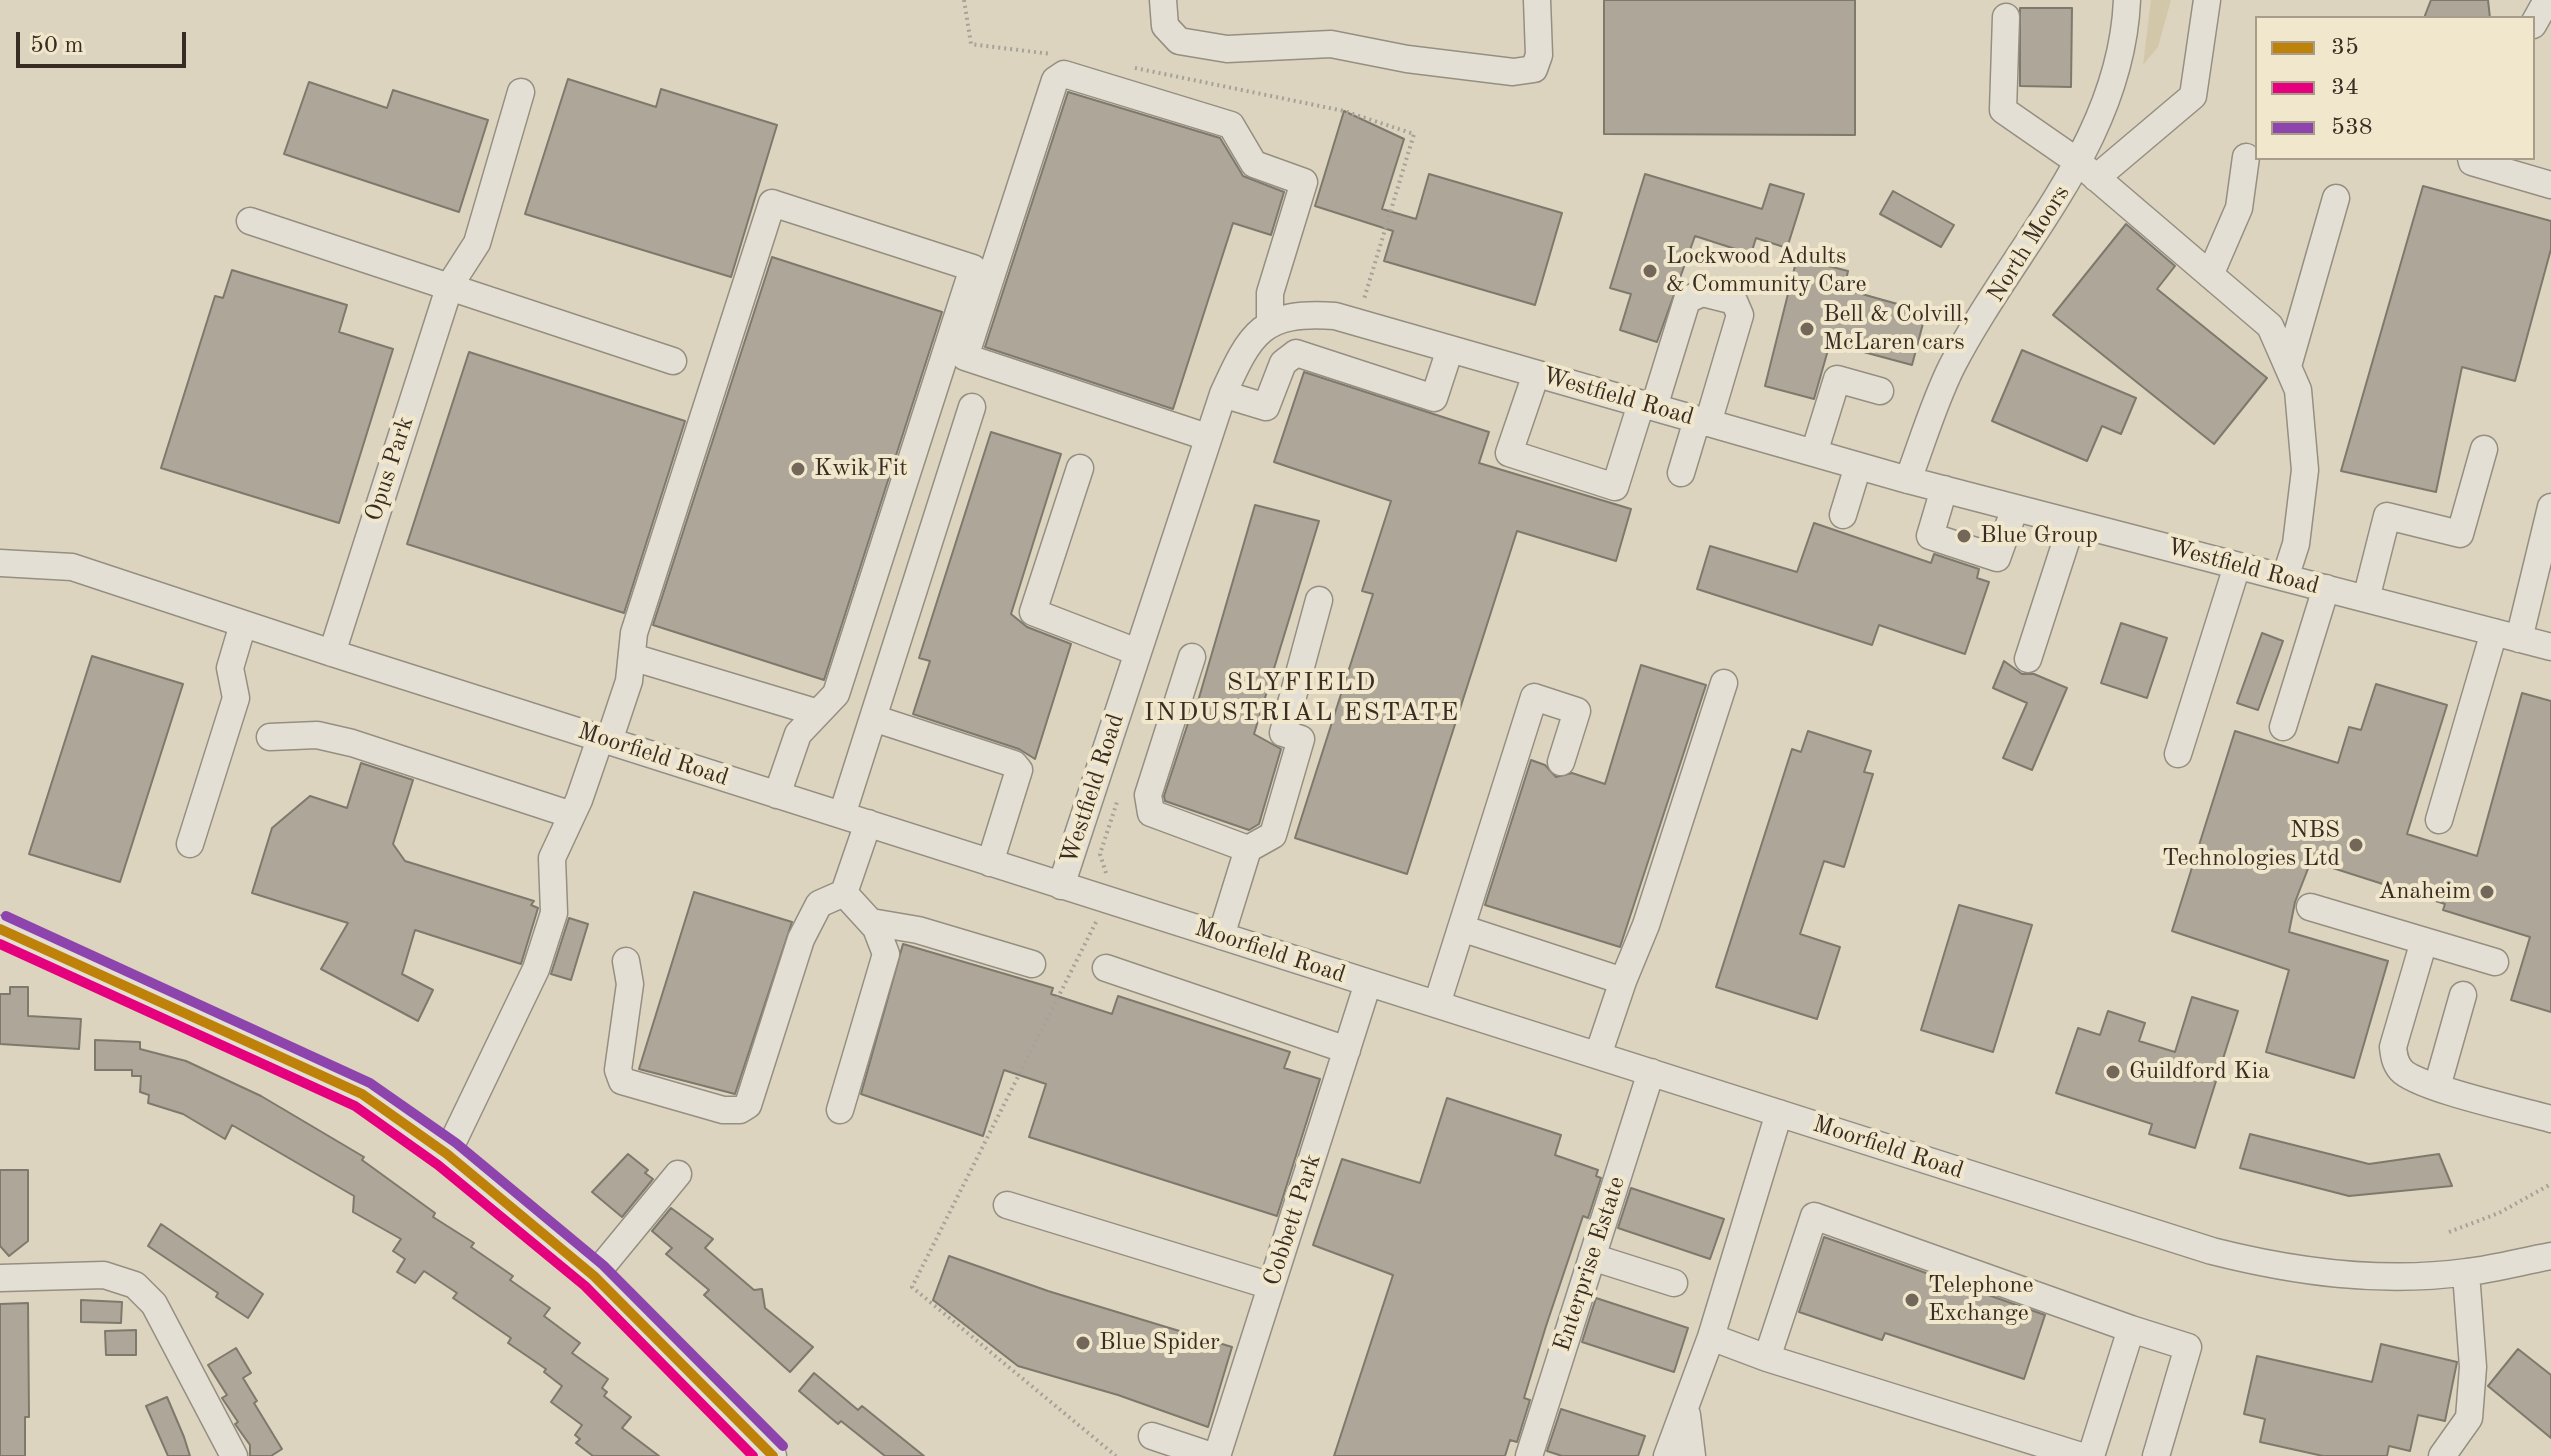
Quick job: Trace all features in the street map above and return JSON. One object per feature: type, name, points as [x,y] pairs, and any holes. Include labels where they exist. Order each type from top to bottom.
[{"type":"street","points":[[1163,0],[1165,26],[1179,41],[1227,49],[1331,44],[1407,59],[1513,72],[1534,69],[1539,55],[1537,0]]},
{"type":"street","name":"North Moors","points":[[1908,480],[1952,366],[2087,170],[2126,29],[2127,0]]},
{"type":"street","points":[[2087,170],[2193,96],[2207,0]]},
{"type":"street","points":[[2535,21],[2547,0]]},
{"type":"street","points":[[2006,17],[2003,110],[2087,170],[2270,326],[2298,390],[2305,470],[2296,544],[2285,578]]},
{"type":"street","points":[[1207,437],[965,357],[1055,80],[1064,74],[1231,125],[1254,164],[1304,182],[1270,293],[1270,323]]},
{"type":"street","name":"Opus Park","points":[[332,653],[450,285],[477,243],[521,92]]},
{"type":"street","points":[[2210,275],[2239,208],[2246,157]]},
{"type":"street","points":[[2472,160],[2551,185]]},
{"type":"street","points":[[2288,366],[2336,198]]},
{"type":"street","points":[[447,1154],[536,969],[554,913],[552,858],[629,681],[634,633],[772,203],[973,268],[836,694],[798,734],[777,795]]},
{"type":"street","points":[[250,221],[673,361]]},
{"type":"street","points":[[1536,374],[1509,453],[1615,487],[1687,300],[1702,293],[1734,301],[1740,315],[1681,473]]},
{"type":"street","name":"Westfield Road","points":[[1061,886],[1223,394],[1244,347],[1270,323],[1298,314],[1335,316],[1908,480],[2551,647]]},
{"type":"street","points":[[1223,394],[1266,407],[1283,363],[1296,353],[1434,398],[1450,349]]},
{"type":"street","points":[[1814,453],[1837,379],[1880,391]]},
{"type":"street","points":[[842,815],[972,407]]},
{"type":"street","points":[[2366,599],[2387,516],[2460,534],[2484,449]]},
{"type":"street","points":[[1843,515],[1858,466]]},
{"type":"street","points":[[1080,468],[1033,612],[1137,652]]},
{"type":"street","points":[[1944,489],[1930,536],[1997,558],[2015,508]]},
{"type":"street","points":[[2439,820],[2551,507]]},
{"type":"street","points":[[2028,659],[2072,523]]},
{"type":"street","name":"Moorfield Road","points":[[0,563],[72,567],[332,653],[2212,1251],[2262,1264],[2370,1277],[2466,1273],[2551,1256]]},
{"type":"street","points":[[2178,754],[2237,566]]},
{"type":"street","points":[[2283,727],[2326,588]]},
{"type":"street","points":[[1221,936],[1248,849],[1273,835],[1301,739],[1283,733],[1319,600]]},
{"type":"street","points":[[190,844],[236,698],[230,668],[243,624]]},
{"type":"street","points":[[632,657],[818,713]]},
{"type":"street","points":[[1192,657],[1148,795],[1151,813],[1248,849]]},
{"type":"street","points":[[1598,1055],[1646,925],[1724,683]]},
{"type":"street","points":[[1437,1004],[1534,697],[1577,711],[1561,762]]},
{"type":"street","points":[[873,718],[1014,764],[1019,770],[990,863]]},
{"type":"street","points":[[270,737],[317,735],[352,743],[572,815]]},
{"type":"street","points":[[626,961],[630,984],[618,1070],[622,1081],[723,1110],[740,1110],[748,1105],[801,939],[819,904],[844,893],[868,823]]},
{"type":"street","points":[[840,1110],[886,954],[871,922],[844,893]]},
{"type":"street","points":[[2310,907],[2495,962]]},
{"type":"street","points":[[871,922],[918,930],[1032,964]]},
{"type":"street","points":[[1461,928],[1623,981]]},
{"type":"street","points":[[0,929],[362,1094],[447,1154],[594,1276],[773,1456]]},
{"type":"street","points":[[2424,941],[2393,1047],[2395,1061],[2403,1073],[2437,1087],[2551,1119]]},
{"type":"street","points":[[1106,968],[1347,1050]]},
{"type":"street","name":"Cobbett Park","points":[[1152,1436],[1214,1456],[1368,983]]},
{"type":"street","points":[[2437,1087],[2463,995]]},
{"type":"street","name":"Enterprise Estate","points":[[1529,1456],[1651,1072]]},
{"type":"street","points":[[1667,1456],[1686,1412],[1711,1337],[1779,1113]]},
{"type":"street","points":[[594,1276],[678,1174]]},
{"type":"street","points":[[1007,1205],[1271,1286]]},
{"type":"street","points":[[1767,1358],[1814,1216],[2188,1347],[2156,1456]]},
{"type":"street","points":[[1592,1257],[1674,1283]]},
{"type":"street","points":[[2442,1456],[2469,1418],[2473,1367],[2466,1273]]},
{"type":"street","points":[[0,1278],[104,1275],[135,1285],[154,1304],[234,1456]]},
{"type":"street","points":[[2091,1456],[2131,1329]]},
{"type":"street","points":[[1711,1337],[1767,1358],[2081,1456]]},
{"type":"street","points":[[1686,1412],[1692,1456]]},
{"type":"path","points":[[964,0],[971,44],[1057,55]]},
{"type":"path","points":[[1131,67],[1344,111],[1414,134],[1356,322]]},
{"type":"path","points":[[1107,874],[1100,854],[1119,794]]},
{"type":"path","points":[[2449,1232],[2499,1213],[2551,1184]]},
{"type":"shaded area","points":[[2151,0],[2171,0],[2158,47],[2143,65]]},
{"type":"building","points":[[1604,0],[1855,0],[1855,135],[1604,134]]},
{"type":"building","points":[[2431,0],[2488,0],[2490,16],[2425,16]]},
{"type":"building","points":[[2020,8],[2072,8],[2071,87],[2020,86]]},
{"type":"building","points":[[568,79],[656,107],[661,89],[777,125],[731,277],[525,214]]},
{"type":"building","points":[[309,82],[387,108],[393,90],[488,120],[459,212],[284,154]]},
{"type":"building","points":[[1068,92],[1220,138],[1243,176],[1284,192],[1271,235],[1233,223],[1173,409],[985,347]]},
{"type":"building","points":[[1344,111],[1404,139],[1382,209],[1416,219],[1429,174],[1562,213],[1535,305],[1384,261],[1393,231],[1315,206]]},
{"type":"building","name":"Lockwood Adults & Community Care","points":[[1645,174],[1762,209],[1770,184],[1804,194],[1787,248],[1756,238],[1751,254],[1695,236],[1657,342],[1620,330],[1631,294],[1610,288]]},
{"type":"building","points":[[2423,186],[2551,221],[2551,249],[2515,381],[2462,367],[2436,492],[2341,471]]},
{"type":"building","points":[[1893,191],[1954,225],[1941,247],[1880,214]]},
{"type":"building","points":[[2126,224],[2175,266],[2157,289],[2267,378],[2214,444],[2053,315]]},
{"type":"building","name":"Kwik Fit","points":[[772,257],[942,312],[824,680],[653,625]]},
{"type":"building","points":[[1797,258],[1848,271],[1844,289],[1926,312],[1912,365],[1830,343],[1814,399],[1765,386]]},
{"type":"building","points":[[232,270],[347,305],[339,332],[393,349],[339,523],[161,468],[215,296],[223,298]]},
{"type":"building","points":[[2022,350],[2136,398],[2121,434],[2102,426],[2087,461],[1992,421]]},
{"type":"building","points":[[469,352],[685,421],[624,613],[407,544]]},
{"type":"building","points":[[1304,372],[1489,432],[1479,463],[1631,509],[1616,561],[1517,531],[1407,874],[1295,838],[1373,594],[1362,591],[1391,501],[1274,462]]},
{"type":"building","points":[[991,432],[1061,454],[1011,614],[1027,627],[1071,644],[1035,759],[1019,749],[913,714],[930,661],[919,658]]},
{"type":"building","points":[[1255,505],[1319,521],[1254,734],[1281,749],[1259,824],[1249,830],[1165,801],[1164,796],[1191,714],[1194,715]]},
{"type":"building","points":[[1814,523],[1931,563],[1934,554],[1979,569],[1977,578],[1989,582],[1965,654],[1879,625],[1872,645],[1697,589],[1710,546],[1797,572]]},
{"type":"building","points":[[2121,623],[2167,638],[2147,698],[2101,683]]},
{"type":"building","points":[[2262,633],[2283,641],[2258,710],[2237,703]]},
{"type":"building","points":[[92,656],[183,684],[120,882],[29,854]]},
{"type":"building","points":[[2004,661],[2022,674],[2034,674],[2067,688],[2032,770],[2003,758],[2027,703],[1993,688]]},
{"type":"building","points":[[1641,665],[1706,685],[1620,947],[1485,905],[1531,760],[1545,765],[1556,777],[1572,773],[1605,784]]},
{"type":"building","points":[[2376,684],[2447,705],[2407,834],[2477,856],[2522,693],[2551,701],[2551,1012],[2511,1000],[2530,937],[2443,910],[2445,904],[2311,861],[2295,902],[2289,932],[2388,961],[2354,1078],[2266,1052],[2289,970],[2172,931],[2235,731],[2338,763],[2349,727],[2361,730]]},
{"type":"building","points":[[1808,731],[1871,751],[1864,772],[1873,774],[1844,867],[1824,861],[1800,934],[1840,947],[1817,1019],[1716,987],[1792,749],[1801,752]]},
{"type":"building","points":[[361,763],[413,780],[393,844],[405,861],[534,901],[531,905],[538,908],[521,964],[415,930],[402,974],[433,990],[418,1021],[321,969],[348,923],[252,893],[272,828],[310,796],[347,808]]},
{"type":"building","points":[[694,892],[792,922],[735,1094],[639,1069]]},
{"type":"building","points":[[1959,905],[2032,925],[1993,1052],[1921,1030]]},
{"type":"building","points":[[569,918],[588,924],[571,980],[551,974]]},
{"type":"building","points":[[903,944],[1053,988],[1051,994],[1112,1014],[1118,996],[1290,1052],[1284,1068],[1320,1079],[1277,1216],[1029,1137],[1046,1084],[1004,1070],[983,1136],[861,1094]]},
{"type":"building","points":[[10,987],[28,987],[28,1016],[81,1019],[79,1049],[0,1044],[0,994],[10,994]]},
{"type":"building","points":[[2192,997],[2238,1011],[2195,1148],[2149,1134],[2152,1124],[2056,1093],[2078,1028],[2100,1035],[2108,1011],[2145,1023],[2139,1041],[2175,1052]]},
{"type":"building","points":[[95,1040],[140,1042],[140,1049],[186,1061],[261,1096],[364,1157],[362,1160],[435,1213],[433,1217],[474,1243],[471,1247],[513,1276],[510,1280],[550,1308],[544,1316],[580,1343],[572,1353],[608,1379],[602,1388],[607,1392],[604,1396],[631,1417],[622,1428],[659,1456],[593,1456],[576,1443],[580,1439],[575,1435],[582,1425],[551,1402],[562,1386],[544,1372],[546,1369],[508,1343],[511,1338],[453,1298],[457,1293],[424,1271],[415,1283],[397,1272],[405,1259],[393,1251],[401,1239],[353,1212],[354,1196],[232,1125],[225,1139],[183,1114],[148,1103],[149,1095],[140,1092],[141,1076],[132,1076],[132,1070],[95,1070]]},
{"type":"building","points":[[1447,1098],[1561,1135],[1555,1155],[1598,1170],[1596,1176],[1601,1178],[1588,1218],[1583,1216],[1546,1326],[1524,1398],[1530,1400],[1517,1442],[1510,1440],[1505,1456],[1334,1456],[1393,1275],[1313,1245],[1342,1159],[1420,1183]]},
{"type":"building","points":[[2250,1134],[2369,1164],[2439,1154],[2452,1186],[2349,1196],[2240,1168]]},
{"type":"building","points":[[628,1154],[648,1170],[645,1173],[653,1179],[622,1217],[592,1192]]},
{"type":"building","points":[[0,1170],[28,1170],[28,1241],[9,1256],[0,1246]]},
{"type":"building","points":[[1631,1188],[1724,1219],[1710,1259],[1618,1228]]},
{"type":"building","points":[[671,1208],[713,1239],[705,1248],[754,1290],[762,1289],[765,1308],[813,1347],[790,1372],[704,1295],[709,1290],[666,1254],[672,1248],[652,1231]]},
{"type":"building","points":[[161,1224],[263,1294],[248,1318],[216,1297],[218,1293],[148,1246]]},
{"type":"building","name":"Telephone Exchange","points":[[1824,1237],[2045,1315],[2024,1379],[1885,1333],[1882,1340],[1799,1312]]},
{"type":"building","points":[[949,1256],[1048,1291],[1232,1347],[1208,1427],[1118,1395],[1018,1366],[933,1300]]},
{"type":"building","points":[[1596,1298],[1688,1328],[1674,1372],[1582,1342]]},
{"type":"building","points":[[81,1300],[122,1302],[121,1323],[81,1322]]},
{"type":"building","points":[[28,1303],[29,1417],[25,1417],[25,1456],[0,1456],[0,1304]]},
{"type":"building","points":[[136,1330],[136,1355],[106,1355],[105,1331]]},
{"type":"building","points":[[2381,1344],[2457,1362],[2445,1421],[2418,1415],[2410,1451],[2389,1446],[2387,1456],[2323,1456],[2260,1442],[2265,1419],[2244,1414],[2257,1356],[2372,1382]]},
{"type":"building","points":[[236,1348],[251,1373],[243,1378],[257,1401],[254,1403],[282,1449],[271,1456],[250,1456],[250,1445],[222,1398],[227,1395],[208,1365]]},
{"type":"building","points":[[2518,1349],[2551,1375],[2551,1438],[2488,1386]]},
{"type":"building","points":[[814,1373],[858,1410],[862,1406],[924,1456],[885,1456],[841,1421],[838,1424],[799,1391]]},
{"type":"building","points":[[167,1397],[190,1456],[168,1456],[146,1406]]},
{"type":"building","points":[[1561,1409],[1645,1436],[1638,1456],[1562,1456],[1547,1451]]},
{"type":"transit line","name":"538","points":[[6,916],[370,1083],[456,1143],[603,1265],[783,1446]]},
{"type":"transit line","name":"35","points":[[0,929],[362,1094],[447,1154],[594,1276],[773,1456]]},
{"type":"transit line","name":"34","points":[[0,944],[355,1106],[438,1165],[585,1286],[753,1456]]},
{"type":"place","name":"Lockwood Adults & Community Care","points":[[1650,271]]},
{"type":"place","name":"Bell & Colvill, McLaren cars","points":[[1807,329]]},
{"type":"place","name":"Kwik Fit","points":[[798,469]]},
{"type":"place","name":"Blue Group","points":[[1964,536]]},
{"type":"place","name":"NBS Technologies Ltd","points":[[2356,845]]},
{"type":"place","name":"Anaheim","points":[[2487,892]]},
{"type":"place","name":"Guildford Kia","points":[[2113,1072]]},
{"type":"place","name":"Telephone Exchange","points":[[1912,1300]]},
{"type":"place","name":"Blue Spider","points":[[1083,1343]]},
{"type":"district","name":"SLYFIELD INDUSTRIAL ESTATE","points":[[1302,698]]}]
